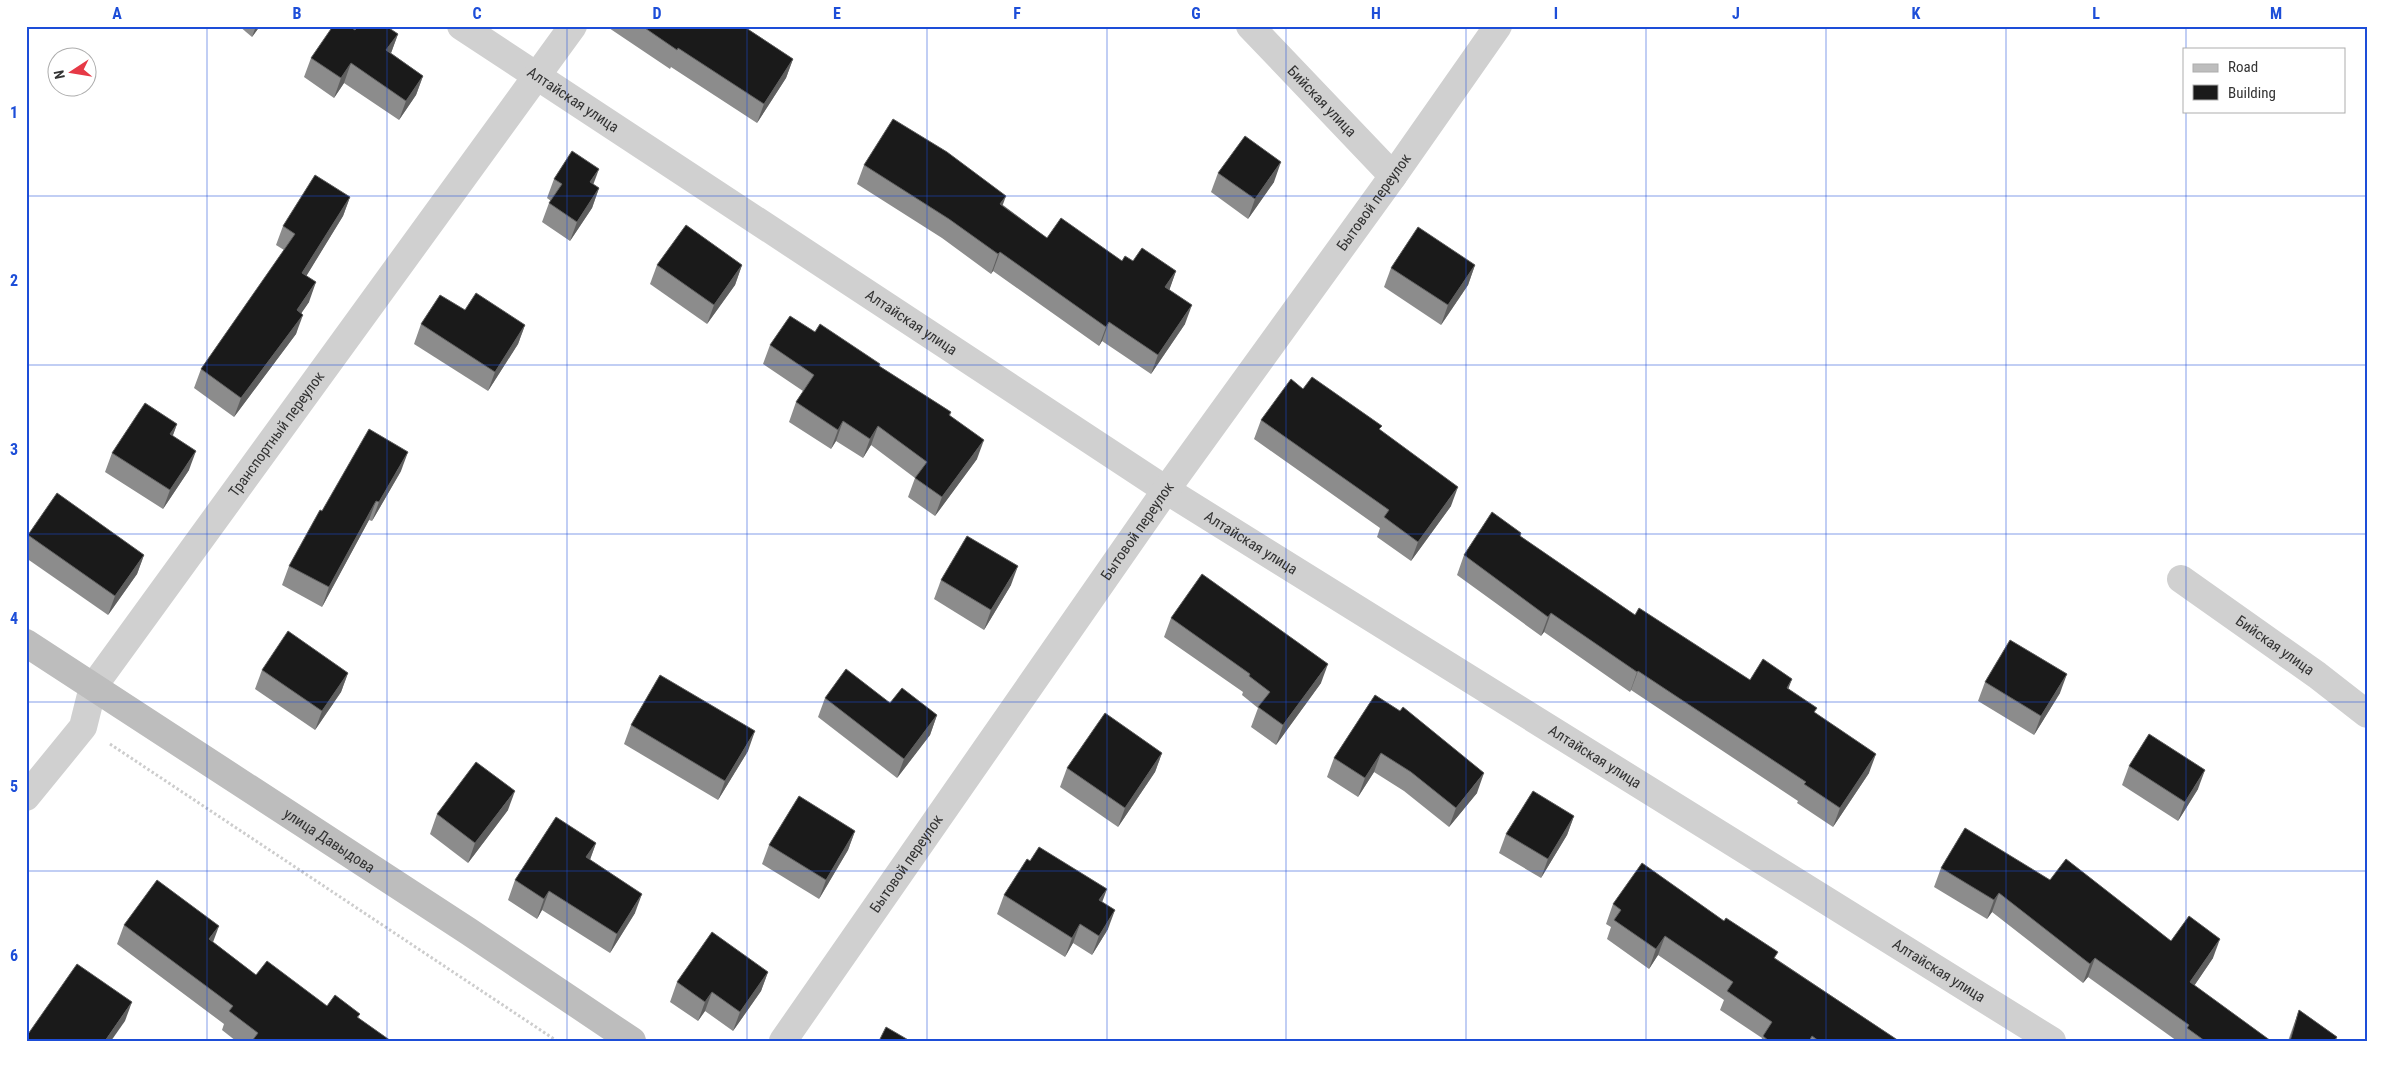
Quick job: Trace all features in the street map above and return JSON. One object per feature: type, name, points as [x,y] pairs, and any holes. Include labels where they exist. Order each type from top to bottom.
[{"type":"main road","name":"улица Давыдова","points":[[26,643],[460,925],[632,1041]]},
{"type":"street","name":"Алтайская улица","points":[[461,26],[1166,490],[2052,1041]]},
{"type":"street","name":"Транспортный переулок","points":[[26,797],[83,727],[93,687],[573,26]]},
{"type":"street","name":"Бийская улица","points":[[1250,26],[1393,176]]},
{"type":"street","name":"Бытовой переулок","points":[[783,1041],[1166,490],[1393,176],[1498,26]]},
{"type":"street","name":"Бийская улица","points":[[2181,578],[2317,675],[2367,714]]},
{"type":"path","points":[[83,727],[557,1041]]},
{"type":"building","points":[[333,26],[349,26],[355,30],[358,26],[386,26],[398,34],[386,50],[423,76],[406,101],[351,63],[341,78],[311,58]]},
{"type":"building","points":[[642,26],[743,26],[793,59],[764,104]]},
{"type":"building","points":[[893,119],[947,152],[1006,196],[1000,204],[1047,238],[1061,218],[1122,261],[1125,256],[1133,261],[1142,248],[1176,271],[1165,287],[1192,305],[1158,355],[1109,322],[1106,327],[1000,252],[998,254],[949,219],[864,165]]},
{"type":"building","points":[[1245,136],[1281,162],[1255,199],[1218,173]]},
{"type":"building","points":[[572,151],[599,169],[590,182],[599,188],[577,222],[549,203],[562,184],[554,179]]},
{"type":"building","points":[[315,175],[350,197],[302,273],[316,282],[297,310],[303,315],[241,398],[201,369],[295,234],[283,226]]},
{"type":"building","points":[[686,225],[742,265],[714,305],[657,265]]},
{"type":"building","points":[[1418,227],[1475,265],[1448,305],[1391,268]]},
{"type":"building","points":[[476,293],[525,325],[495,372],[421,324],[440,295],[465,310]]},
{"type":"building","points":[[790,316],[815,332],[820,324],[880,364],[879,366],[951,412],[949,415],[984,440],[942,497],[915,478],[927,462],[878,426],[870,439],[843,421],[838,430],[796,402],[814,375],[770,345]]},
{"type":"building","points":[[1312,377],[1382,426],[1379,429],[1458,487],[1418,542],[1384,517],[1389,510],[1261,420],[1291,379],[1303,389]]},
{"type":"building","points":[[145,403],[177,424],[170,434],[196,451],[170,490],[112,453]]},
{"type":"building","points":[[369,429],[408,452],[379,502],[376,501],[329,587],[289,566]]},
{"type":"building","points":[[57,493],[144,555],[115,596],[28,535]]},
{"type":"building","points":[[1492,512],[1521,533],[1520,536],[1635,615],[1639,608],[1750,680],[1763,659],[1792,679],[1787,688],[1817,708],[1814,712],[1876,754],[1840,808],[1804,784],[1806,782],[1637,672],[1551,613],[1548,617],[1464,555]]},
{"type":"building","points":[[967,536],[1018,566],[991,610],[941,580]]},
{"type":"building","points":[[1202,574],[1328,664],[1283,725],[1258,707],[1270,692],[1249,676],[1250,674],[1171,618]]},
{"type":"building","points":[[288,631],[348,673],[322,711],[262,670]]},
{"type":"building","points":[[2010,640],[2067,674],[2041,716],[1985,682]]},
{"type":"building","points":[[846,669],[890,703],[902,688],[937,715],[904,759],[825,698]]},
{"type":"building","points":[[660,675],[755,731],[725,781],[631,725]]},
{"type":"building","points":[[1375,695],[1400,711],[1403,707],[1484,773],[1456,808],[1411,772],[1381,753],[1365,778],[1334,758]]},
{"type":"building","points":[[1105,713],[1162,753],[1125,808],[1067,768]]},
{"type":"building","points":[[2149,734],[2205,770],[2185,802],[2129,766]]},
{"type":"building","points":[[476,762],[515,791],[475,843],[437,814]]},
{"type":"building","points":[[1533,791],[1574,816],[1548,859],[1506,834]]},
{"type":"building","points":[[799,796],[855,831],[826,880],[769,845]]},
{"type":"building","points":[[556,817],[596,843],[586,857],[642,894],[617,934],[549,891],[544,899],[515,880]]},
{"type":"building","points":[[1965,828],[2050,880],[2066,859],[2171,941],[2189,916],[2220,939],[2190,982],[2271,1041],[2205,1041],[2187,1028],[2189,1025],[2095,958],[2090,964],[1999,893],[1994,900],[1941,868]]},
{"type":"building","points":[[1039,847],[1107,889],[1099,900],[1115,910],[1099,936],[1080,924],[1072,938],[1004,895],[1027,859],[1030,861]]},
{"type":"building","points":[[1642,863],[1724,921],[1726,918],[1778,952],[1774,958],[1899,1041],[1819,1041],[1812,1036],[1809,1041],[1769,1041],[1763,1036],[1772,1022],[1727,991],[1733,982],[1665,936],[1656,949],[1614,920],[1621,910],[1613,904]]},
{"type":"building","points":[[157,880],[219,926],[209,939],[256,975],[267,961],[327,1006],[335,995],[360,1014],[357,1017],[391,1041],[252,1041],[258,1033],[229,1011],[233,1006],[124,925]]},
{"type":"building","points":[[712,932],[768,972],[740,1012],[712,992],[705,1002],[677,982]]},
{"type":"building","points":[[77,964],[132,1002],[105,1041],[26,1041],[26,1037]]},
{"type":"building","points":[[2299,1010],[2337,1037],[2334,1041],[2290,1041]]},
{"type":"building","points":[[886,1027],[910,1041],[879,1041]]}]
